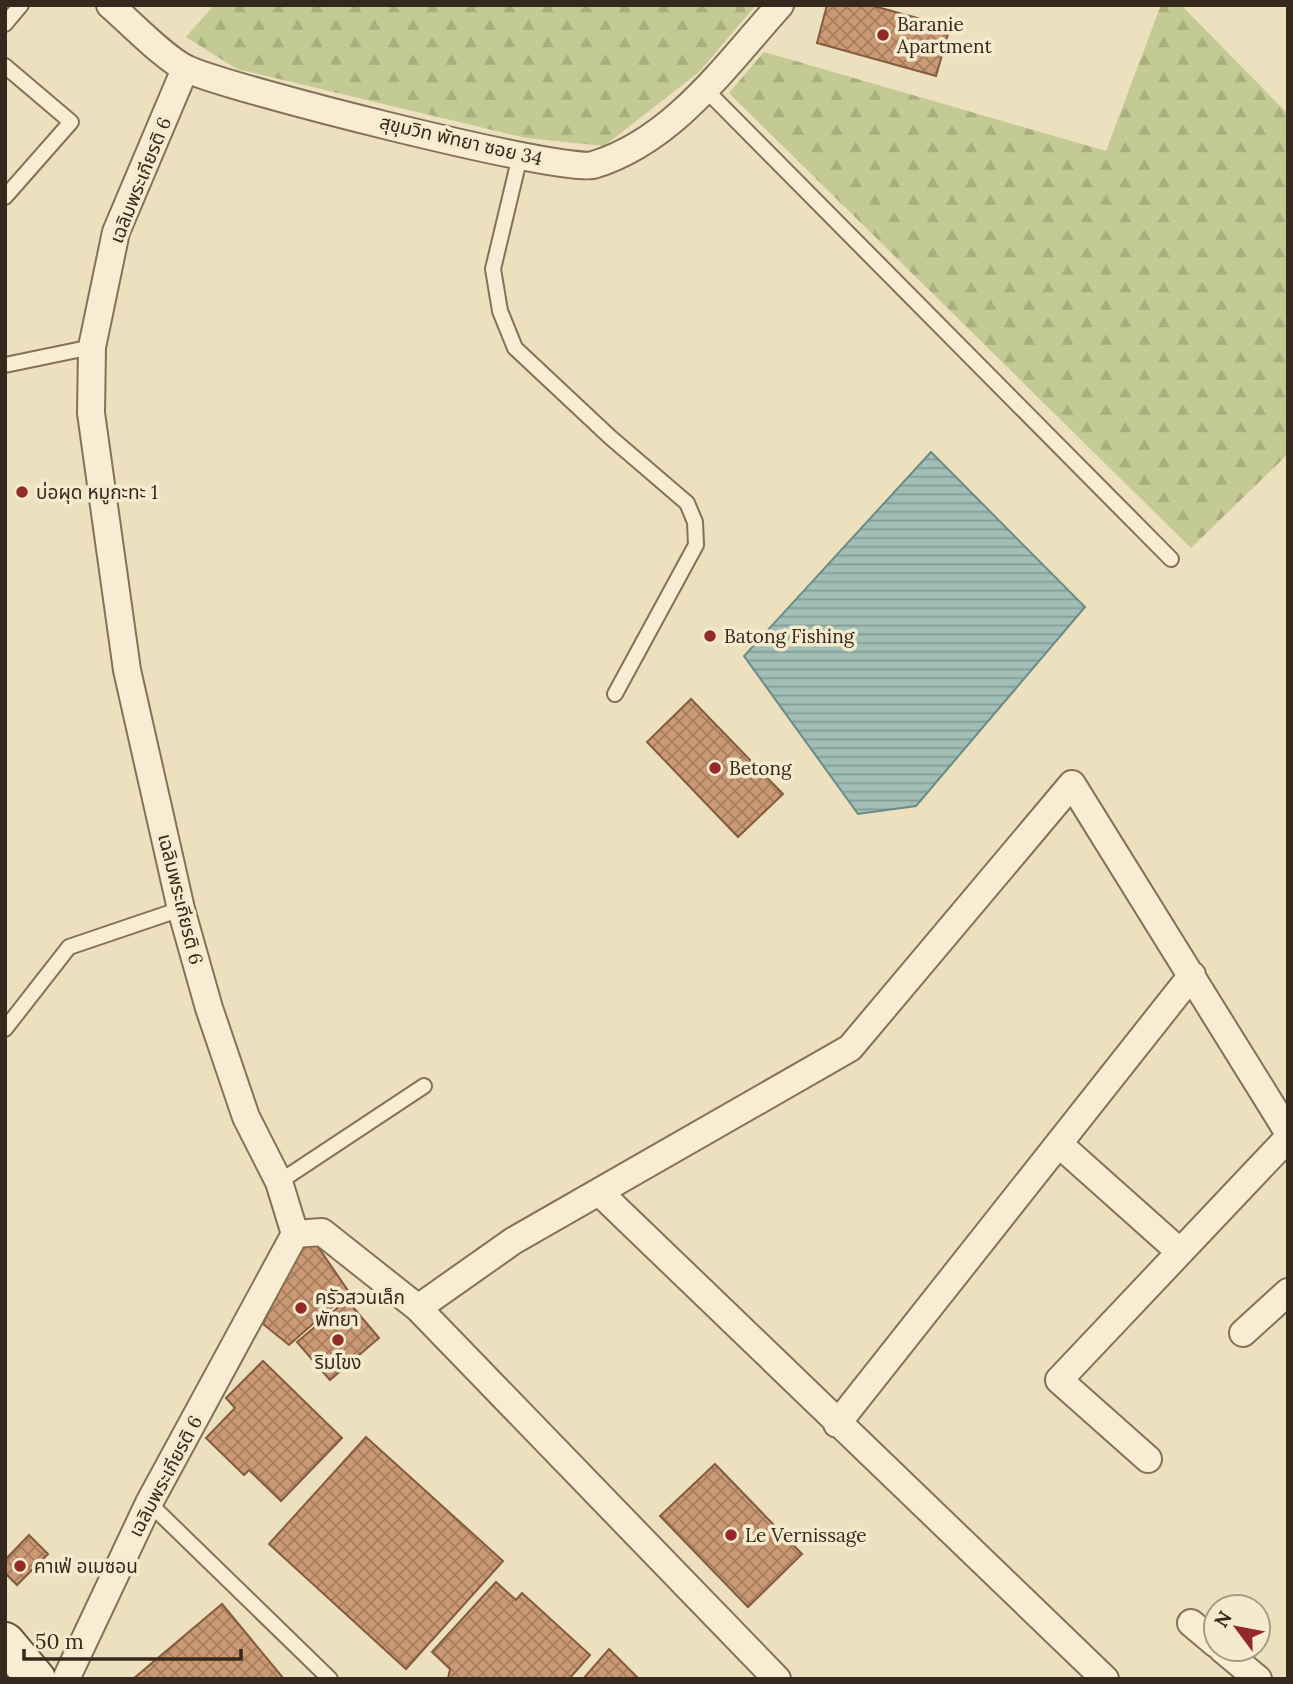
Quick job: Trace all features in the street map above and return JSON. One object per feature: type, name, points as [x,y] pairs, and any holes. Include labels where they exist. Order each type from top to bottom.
[{"type":"main road","points":[[5,1642],[36,1679]]},
{"type":"street","name":"สุขุมวิท พัทยา ซอย 34","points":[[110,5],[185,69],[236,87],[520,156],[589,167],[623,155],[653,136],[705,89],[780,5]]},
{"type":"street","name":"เฉลิมพระเกียรติ 6","points":[[66,1679],[73,1659],[149,1503],[295,1234],[279,1182],[246,1117],[209,1008],[181,909],[127,670],[91,413],[92,347],[116,232],[185,69]]},
{"type":"street","points":[[418,1308],[513,1241],[850,1048],[1072,784],[1288,1132]]},
{"type":"street","points":[[837,1424],[1192,975]]},
{"type":"street","points":[[1148,1459],[1059,1380],[1288,1138]]},
{"type":"street","points":[[1059,1144],[1180,1252]]},
{"type":"street","points":[[599,1192],[837,1424],[1105,1679]]},
{"type":"street","points":[[295,1234],[322,1232],[418,1308],[777,1679]]},
{"type":"street","points":[[1243,1333],[1288,1292]]},
{"type":"street","points":[[1191,1623],[1202,1632]]},
{"type":"street","points":[[1239,1663],[1258,1679]]},
{"type":"lane","points":[[5,24],[22,5]]},
{"type":"lane","points":[[5,65],[71,122],[5,197]]},
{"type":"lane","points":[[705,89],[1171,559]]},
{"type":"lane","points":[[520,156],[493,269],[500,311],[515,348],[610,437],[687,503],[695,522],[696,545],[615,694]]},
{"type":"lane","points":[[5,365],[92,347]]},
{"type":"lane","points":[[5,1029],[69,947],[181,909]]},
{"type":"lane","points":[[279,1182],[424,1086]]},
{"type":"lane","points":[[149,1503],[330,1679]]},
{"type":"green space","points":[[214,5],[756,5],[699,72],[604,146],[526,138],[237,69],[186,37]]},
{"type":"green space","points":[[1161,5],[1181,5],[1288,114],[1288,454],[1191,548],[729,93],[764,52],[1106,151]]},
{"type":"water","points":[[931,452],[1085,607],[916,806],[858,814],[744,656]]},
{"type":"building","name":"Baranie Apartment","points":[[827,5],[870,5],[950,27],[936,76],[817,43]]},
{"type":"building","name":"Betong","points":[[691,699],[783,794],[738,837],[647,742]]},
{"type":"building","name":"ครัวสวนเล็ก พัทยา","points":[[316,1244],[349,1292],[289,1345],[263,1324],[299,1247]]},
{"type":"building","name":"ริมโขง","points":[[347,1300],[379,1338],[330,1380],[297,1342]]},
{"type":"building","points":[[263,1361],[342,1438],[281,1501],[249,1470],[244,1475],[206,1438],[235,1408],[226,1398]]},
{"type":"building","points":[[366,1437],[503,1561],[406,1669],[269,1544]]},
{"type":"building","name":"Le Vernissage","points":[[715,1464],[802,1554],[748,1607],[660,1516]]},
{"type":"building","name":"คาเฟ่ อเมซอน","points":[[29,1535],[48,1554],[17,1585],[5,1573],[5,1560]]},
{"type":"building","points":[[496,1582],[516,1600],[522,1593],[590,1655],[569,1679],[448,1679],[450,1669],[432,1652]]},
{"type":"building","points":[[222,1604],[284,1679],[133,1679]]},
{"type":"building","points":[[609,1649],[639,1679],[583,1679]]},
{"type":"place","name":"Baranie Apartment","points":[[883,35]]},
{"type":"place","name":"บ่อผุด หมูกะทะ 1","points":[[22,492]]},
{"type":"place","name":"Batong Fishing","points":[[710,636]]},
{"type":"place","name":"Betong","points":[[715,768]]},
{"type":"place","name":"ครัวสวนเล็ก พัทยา","points":[[301,1308]]},
{"type":"place","name":"ริมโขง","points":[[338,1340]]},
{"type":"place","name":"Le Vernissage","points":[[731,1535]]},
{"type":"place","name":"คาเฟ่ อเมซอน","points":[[20,1566]]}]
